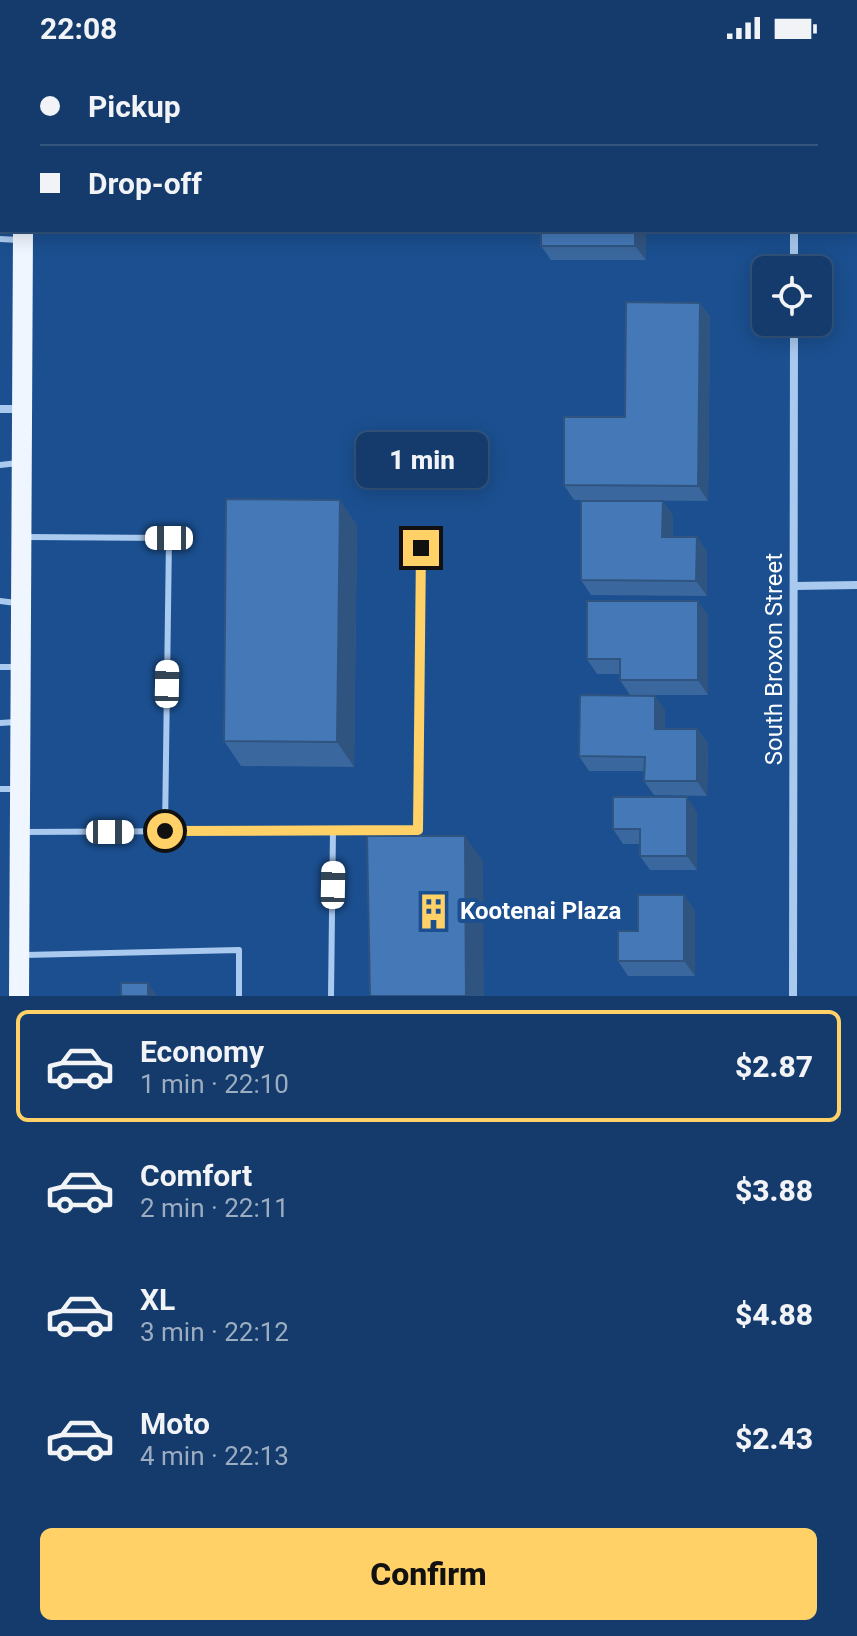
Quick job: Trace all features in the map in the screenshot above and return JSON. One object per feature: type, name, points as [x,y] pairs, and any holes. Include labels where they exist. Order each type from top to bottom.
[{"type":"main road","points":[[19,996],[20,832],[10,789],[10,667],[21,604],[23,235]]},
{"type":"street","points":[[794,232],[794,256]]},
{"type":"street","name":"South Broxon Street","points":[[793,996],[794,336]]},
{"type":"street","points":[[0,409],[21,409]]},
{"type":"street","points":[[795,586],[857,585]]},
{"type":"lane","points":[[0,239],[23,235]]},
{"type":"lane","points":[[0,465],[21,462]]},
{"type":"lane","points":[[21,537],[169,538],[165,831]]},
{"type":"lane","points":[[20,832],[418,830],[421,548]]},
{"type":"lane","points":[[0,601],[21,604]]},
{"type":"lane","points":[[331,996],[333,830]]},
{"type":"lane","points":[[19,955],[239,950],[239,996]]},
{"type":"building","points":[[541,232],[635,232],[635,246],[541,246]]},
{"type":"building","points":[[626,302],[700,303],[698,486],[564,485],[564,417],[625,417]]},
{"type":"building","points":[[226,499],[340,500],[337,742],[224,741]]},
{"type":"building","points":[[581,501],[663,501],[662,537],[697,537],[696,581],[581,580]]},
{"type":"building","points":[[587,601],[698,601],[698,680],[620,680],[620,659],[587,659]]},
{"type":"building","points":[[580,695],[655,696],[655,729],[697,729],[697,781],[644,781],[645,757],[579,756]]},
{"type":"building","points":[[613,797],[687,797],[687,856],[640,856],[640,829],[613,829]]},
{"type":"building","name":"Kootenai Plaza","points":[[367,836],[465,836],[466,996],[370,996]]},
{"type":"building","points":[[638,895],[684,895],[684,961],[618,961],[618,931],[638,931]]},
{"type":"building","points":[[121,983],[148,983],[148,996],[121,996]]},
{"type":"place","name":"Kootenai Plaza","points":[[434,911]]},
{"type":"route","points":[[165,831],[418,830],[421,548]]}]
